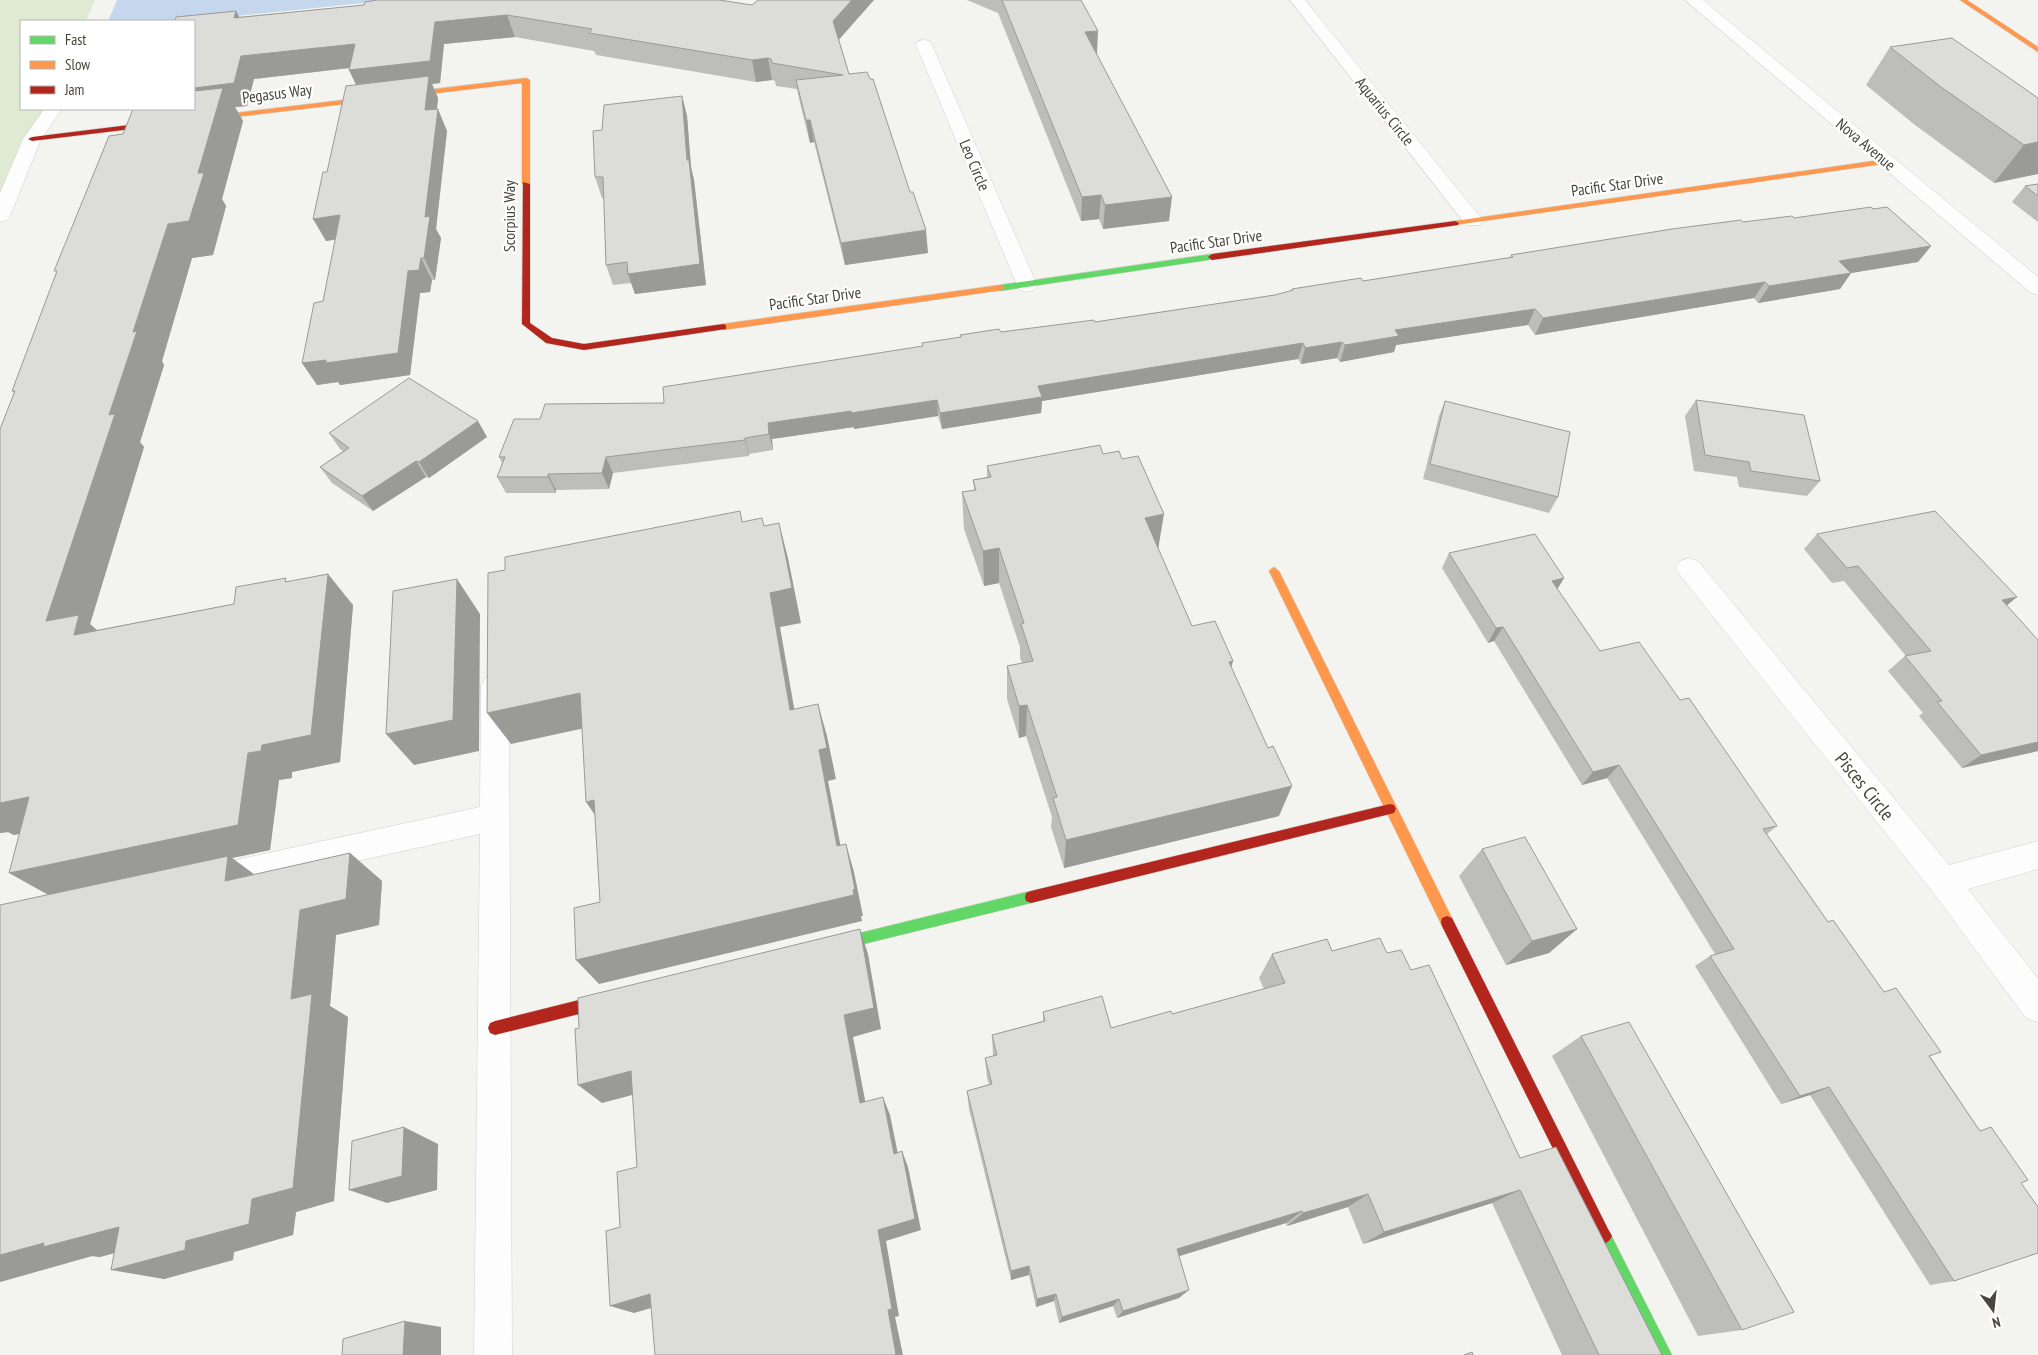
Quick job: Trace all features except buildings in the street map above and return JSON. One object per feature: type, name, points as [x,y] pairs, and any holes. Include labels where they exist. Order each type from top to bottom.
[{"type":"street","name":"Nova Avenue","points":[[1693,0],[2038,288]]},
{"type":"street","points":[[1964,0],[2037,50]]},
{"type":"street","name":"Aquarius Circle","points":[[1297,1],[1473,220]]},
{"type":"street","name":"Leo Circle","points":[[924,45],[1027,284]]},
{"type":"street","name":"Pegasus Way","points":[[190,120],[526,80]]},
{"type":"street","name":"Scorpius Way","points":[[526,80],[526,324],[549,342]]},
{"type":"street","points":[[0,216],[32,139],[52,110]]},
{"type":"street","points":[[32,139],[170,122]]},
{"type":"street","name":"Pacific Star Drive","points":[[549,342],[584,347],[1887,161]]},
{"type":"street","name":"Pisces Circle","points":[[1689,568],[1943,881],[2038,1006]]},
{"type":"street","points":[[1274,571],[1390,809],[1664,1355]]},
{"type":"street","points":[[493,1355],[495,659]]},
{"type":"street","points":[[812,950],[1390,809]]},
{"type":"street","points":[[184,885],[494,817]]},
{"type":"street","points":[[1943,881],[2038,855]]},
{"type":"street","points":[[495,1028],[630,995]]},
{"type":"green space","points":[[0,0],[95,0],[86,20],[20,20],[20,110],[46,110],[0,211]]},
{"type":"water","points":[[117,0],[394,0],[195,20],[108,20]]},
{"type":"traffic: fast","points":[[1000,288],[1212,257]]},
{"type":"traffic: fast","points":[[827,947],[1031,897]]},
{"type":"traffic: fast","points":[[1604,1236],[1664,1355]]},
{"type":"traffic: slow","points":[[1963,0],[2038,50]]},
{"type":"traffic: slow","points":[[202,119],[526,80],[526,184]]},
{"type":"traffic: slow","points":[[1455,223],[1887,161]]},
{"type":"traffic: slow","points":[[723,327],[1000,288]]},
{"type":"traffic: slow","points":[[1274,571],[1447,922]]},
{"type":"traffic: jam","points":[[32,139],[162,123]]},
{"type":"traffic: jam","points":[[526,184],[526,324],[549,341],[584,347],[723,327]]},
{"type":"traffic: jam","points":[[1212,257],[1455,223]]},
{"type":"traffic: jam","points":[[1031,897],[1390,809]]},
{"type":"traffic: jam","points":[[1447,922],[1604,1236]]},
{"type":"traffic: jam","points":[[495,1028],[615,998]]}]
